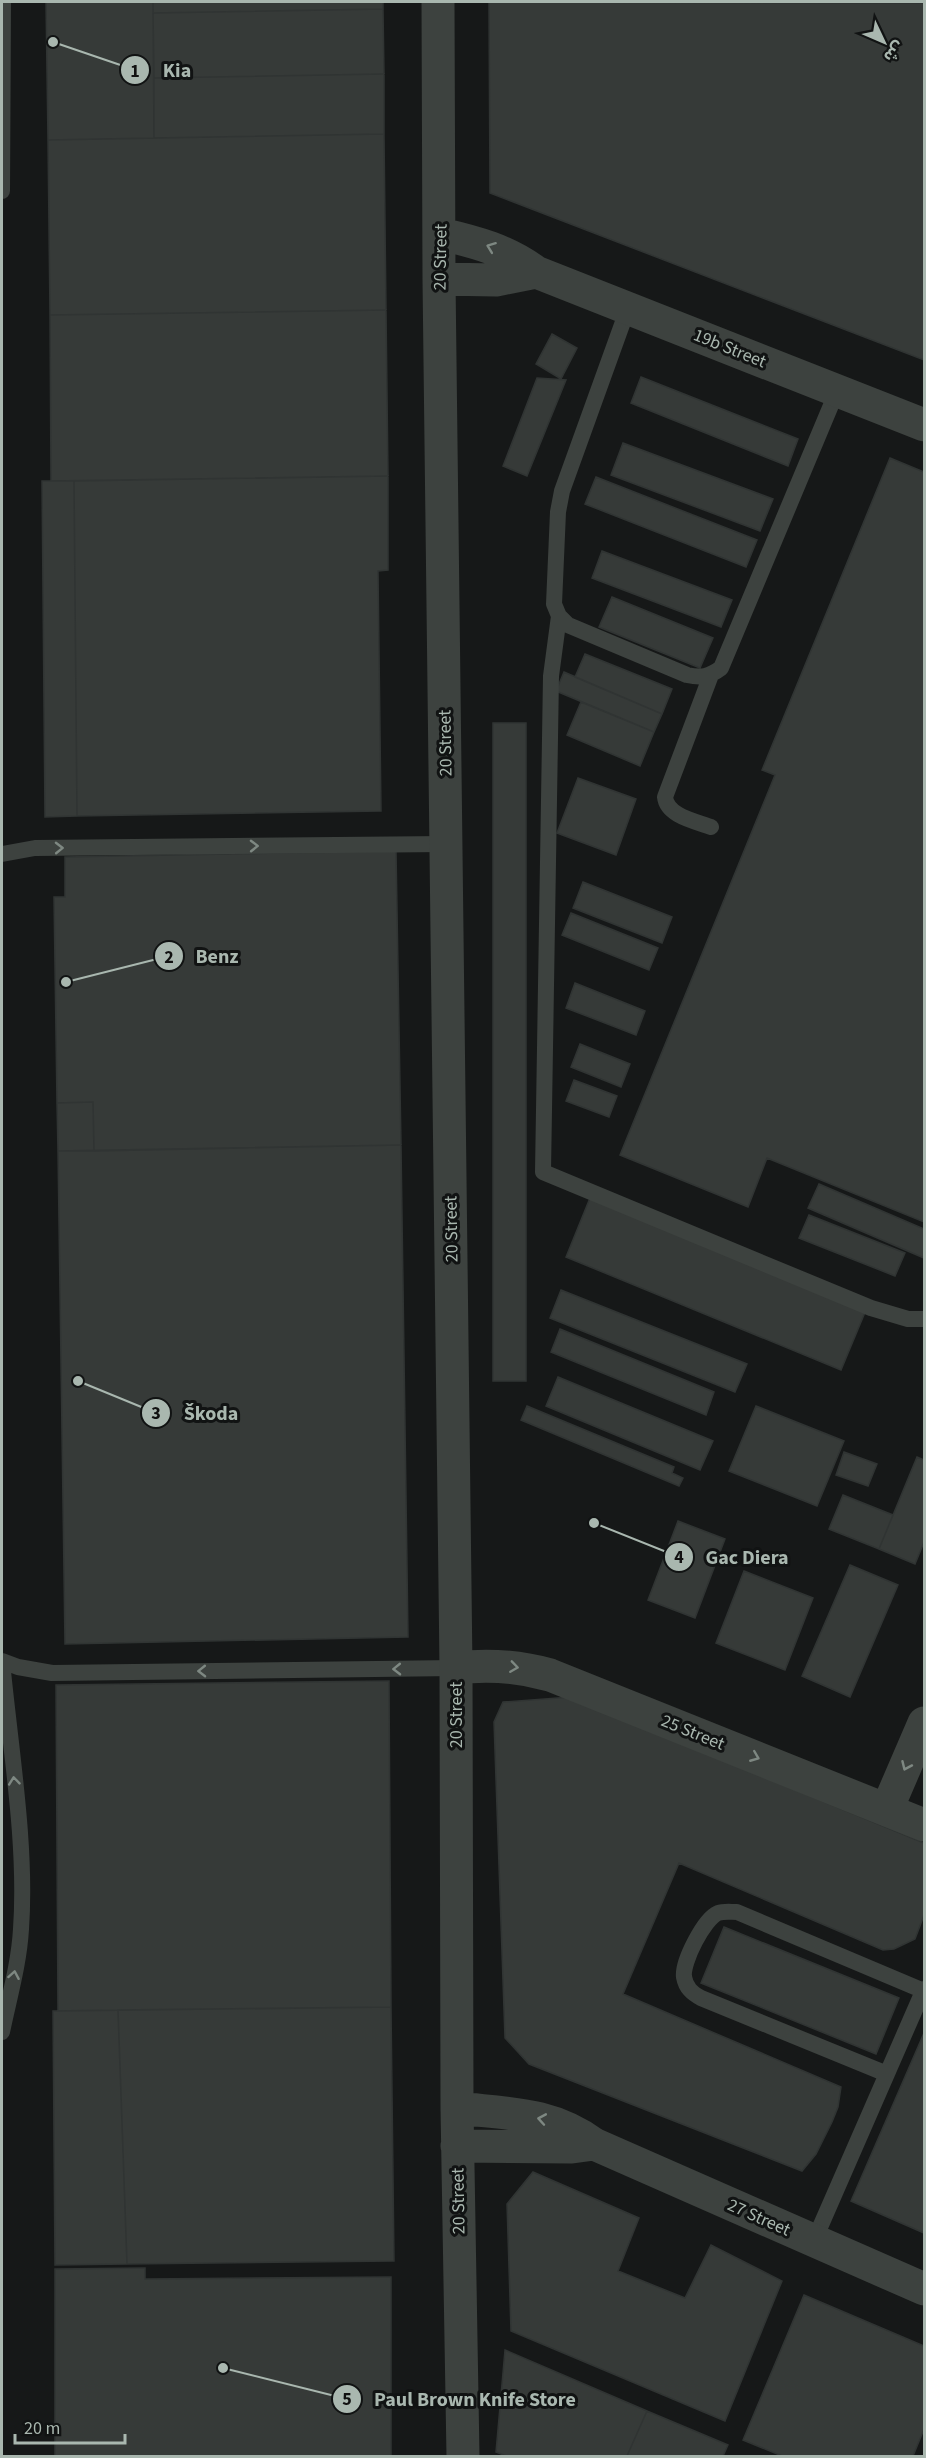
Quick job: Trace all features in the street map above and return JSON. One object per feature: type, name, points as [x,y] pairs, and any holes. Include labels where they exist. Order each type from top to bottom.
[{"type":"street","name":"20 Street","points":[[438,2],[441,234],[439,279],[456,1668],[457,2146],[463,2457]]},
{"type":"street","name":"19b Street","points":[[441,234],[478,242],[501,250],[536,273],[924,425]]},
{"type":"street","points":[[439,279],[496,280],[536,273]]},
{"type":"street","name":"25 Street","points":[[456,1668],[504,1666],[550,1675],[887,1809],[922,1818]]},
{"type":"street","points":[[887,1809],[924,1724]]},
{"type":"street","name":"27 Street","points":[[457,2108],[552,2121],[568,2127],[594,2144],[924,2289]]},
{"type":"street","points":[[457,2146],[560,2148],[594,2144]]},
{"type":"lane","points":[[2,191],[3,2]]},
{"type":"lane","points":[[628,308],[562,491],[558,512],[554,604],[559,616],[567,626],[687,675],[698,678],[711,675],[721,668],[837,391]]},
{"type":"lane","points":[[559,616],[551,676],[543,1172],[871,1308],[908,1319],[924,1319]]},
{"type":"lane","points":[[711,675],[665,797],[670,810],[711,827]]},
{"type":"lane","points":[[2,854],[34,848],[446,844]]},
{"type":"lane","points":[[2,2032],[14,1978],[21,1930],[23,1879],[2,1661],[18,1667],[52,1673],[456,1668]]},
{"type":"lane","points":[[814,2241],[924,1990],[737,1912],[718,1913],[704,1924],[686,1963],[684,1980],[688,1988],[701,1998],[887,2074]]},
{"type":"building","points":[[46,2],[153,2],[154,138],[48,140]]},
{"type":"building","points":[[153,2],[383,2],[383,9],[153,13]]},
{"type":"building","points":[[489,2],[924,3],[924,360],[490,193]]},
{"type":"building","points":[[383,9],[384,74],[154,78],[153,13]]},
{"type":"building","points":[[384,74],[384,134],[154,138],[154,78]]},
{"type":"building","points":[[384,134],[386,310],[50,315],[48,140]]},
{"type":"building","points":[[386,310],[388,476],[51,481],[50,315]]},
{"type":"building","points":[[552,334],[577,348],[561,379],[536,364]]},
{"type":"building","points":[[641,377],[798,439],[788,466],[631,403]]},
{"type":"building","points":[[537,378],[566,380],[527,476],[503,466]]},
{"type":"building","points":[[623,443],[773,499],[760,531],[611,475]]},
{"type":"building","points":[[890,458],[924,472],[924,1222],[767,1158],[748,1207],[620,1155],[775,775],[762,770]]},
{"type":"building","points":[[388,476],[388,570],[378,571],[381,811],[77,816],[74,481]]},
{"type":"building","points":[[596,477],[757,540],[746,567],[585,504]]},
{"type":"building","points":[[42,481],[74,481],[77,816],[45,817]]},
{"type":"building","points":[[602,551],[732,600],[721,627],[592,578]]},
{"type":"building","points":[[612,597],[713,638],[700,668],[599,627]]},
{"type":"building","points":[[585,654],[672,689],[662,714],[575,677]]},
{"type":"building","points":[[564,672],[662,714],[654,732],[556,691]]},
{"type":"building","points":[[581,702],[654,732],[640,766],[567,735]]},
{"type":"building","points":[[493,723],[526,723],[526,1381],[493,1381]]},
{"type":"building","points":[[578,778],[636,799],[616,855],[557,833]]},
{"type":"building","points":[[396,851],[401,1145],[94,1151],[93,1102],[57,1103],[54,897],[65,897],[65,857]]},
{"type":"building","points":[[583,882],[672,917],[662,943],[573,908]]},
{"type":"building","points":[[571,913],[658,948],[649,970],[562,935]]},
{"type":"building","points":[[575,983],[645,1011],[636,1035],[566,1008]]},
{"type":"building","points":[[580,1044],[630,1064],[621,1087],[571,1067]]},
{"type":"building","points":[[574,1080],[617,1096],[609,1117],[566,1101]]},
{"type":"building","points":[[93,1102],[94,1151],[58,1151],[57,1103]]},
{"type":"building","points":[[401,1145],[408,1637],[65,1644],[58,1151]]},
{"type":"building","points":[[819,1184],[924,1229],[924,1258],[808,1208]]},
{"type":"building","points":[[590,1198],[866,1310],[841,1370],[566,1257]]},
{"type":"building","points":[[809,1215],[905,1253],[895,1276],[799,1238]]},
{"type":"building","points":[[561,1290],[747,1364],[735,1392],[550,1318]]},
{"type":"building","points":[[560,1329],[714,1392],[706,1415],[551,1352]]},
{"type":"building","points":[[558,1377],[713,1441],[700,1470],[546,1406]]},
{"type":"building","points":[[527,1406],[674,1467],[672,1473],[683,1478],[679,1486],[521,1420]]},
{"type":"building","points":[[756,1406],[844,1441],[817,1506],[729,1471]]},
{"type":"building","points":[[844,1452],[877,1464],[868,1486],[836,1475]]},
{"type":"building","points":[[917,1457],[924,1460],[924,1542],[915,1564],[879,1549]]},
{"type":"building","points":[[843,1495],[893,1515],[879,1549],[829,1529]]},
{"type":"building","points":[[678,1521],[725,1539],[695,1618],[648,1600]]},
{"type":"building","points":[[850,1565],[898,1585],[850,1697],[802,1676]]},
{"type":"building","points":[[744,1571],[813,1598],[785,1670],[716,1643]]},
{"type":"building","points":[[389,1681],[391,2007],[58,2011],[56,1685]]},
{"type":"building","points":[[571,1697],[924,1843],[924,1915],[915,1939],[894,1949],[883,1950],[679,1863],[623,1994],[841,2087],[838,2107],[832,2122],[816,2154],[802,2171],[529,2064],[505,2038],[494,1722],[503,1702]]},
{"type":"building","points":[[724,1927],[899,1998],[876,2054],[701,1983]]},
{"type":"building","points":[[391,2007],[394,2261],[127,2264],[118,2010]]},
{"type":"building","points":[[118,2010],[127,2264],[55,2265],[53,2011]]},
{"type":"building","points":[[924,2033],[924,2233],[851,2201]]},
{"type":"building","points":[[533,2172],[639,2218],[618,2271],[685,2298],[711,2245],[782,2281],[725,2421],[511,2331],[507,2204]]},
{"type":"building","points":[[145,2268],[145,2279],[391,2277],[391,2456],[55,2456],[55,2269]]},
{"type":"building","points":[[804,2295],[924,2346],[924,2429],[913,2456],[782,2456],[743,2440]]},
{"type":"building","points":[[505,2350],[647,2411],[627,2456],[506,2456],[496,2452]]},
{"type":"building","points":[[647,2411],[728,2445],[723,2456],[627,2456]]},
{"type":"place","name":"Kia","points":[[53,42]]},
{"type":"place","name":"Benz","points":[[66,982]]},
{"type":"place","name":"Škoda","points":[[78,1381]]},
{"type":"place","name":"Gac Diera","points":[[594,1523]]},
{"type":"place","name":"Paul Brown Knife Store","points":[[223,2368]]}]
